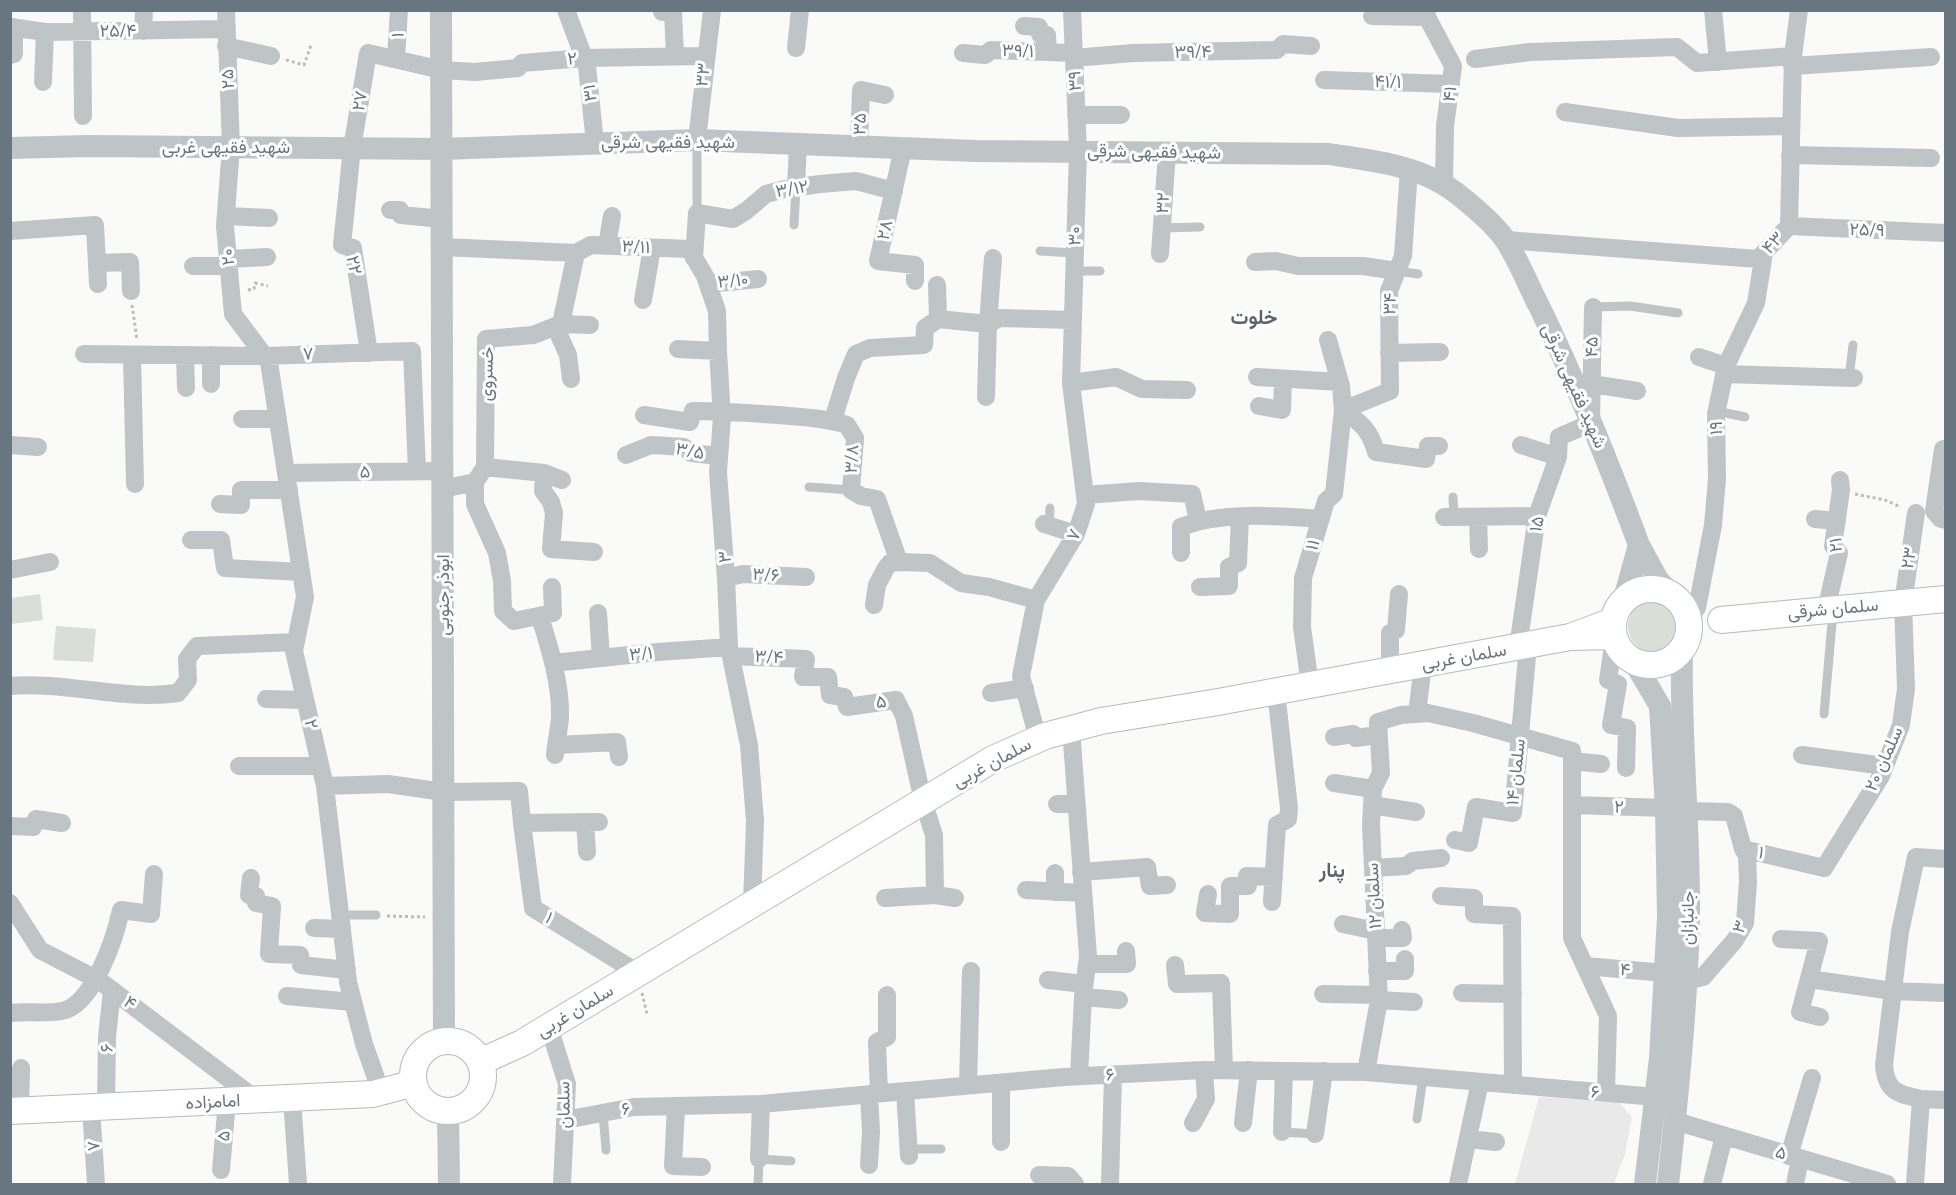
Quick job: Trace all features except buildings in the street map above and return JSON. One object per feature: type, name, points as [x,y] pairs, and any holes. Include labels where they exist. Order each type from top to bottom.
[{"type":"main road","points":[[1647,589],[1659,590],[1721,620],[1673,659],[1660,665],[1647,666],[1634,662],[1622,653],[1616,624],[1634,592],[1647,589]]},
{"type":"main road","name":"سلمان شرقی","points":[[1721,620],[1946,599]]},
{"type":"main road","points":[[1682,601],[1689,622],[1689,634],[1684,648]]},
{"type":"main road","name":"سلمان غربی","points":[[480,1062],[522,1043],[993,759],[1038,739],[1101,721],[1523,646],[1570,637],[1616,624]]},
{"type":"main road","points":[[453,1041],[474,1052],[480,1062],[483,1074],[481,1085],[469,1104],[448,1111],[427,1104],[419,1096],[414,1083],[415,1064],[420,1054],[430,1046],[453,1041]]},
{"type":"main road","name":"امامزاده","points":[[15,1111],[373,1094],[414,1083]]},
{"type":"street","points":[[82,10],[83,116]]},
{"type":"street","points":[[143,31],[144,10]]},
{"type":"street","name":"۲۵","points":[[226,10],[231,147]]},
{"type":"street","name":"۱","points":[[396,60],[399,10]]},
{"type":"street","name":"ابوذر جنوبی","points":[[441,10],[444,1042]]},
{"type":"street","name":"۳۱","points":[[566,10],[587,66],[595,143]]},
{"type":"street","points":[[662,10],[662,12],[673,12],[675,56]]},
{"type":"street","name":"۳۳","points":[[697,140],[712,10]]},
{"type":"street","points":[[796,48],[800,10]]},
{"type":"street","name":"۳۹","points":[[1072,10],[1077,152]]},
{"type":"street","points":[[1713,10],[1718,62]]},
{"type":"street","name":"۴۳","points":[[1506,240],[1758,259],[1789,226],[1793,61],[1799,10]]},
{"type":"street","points":[[1372,16],[1427,14]]},
{"type":"street","name":"۴۱","points":[[1427,14],[1453,66],[1445,126],[1444,184]]},
{"type":"street","points":[[1024,26],[1039,27],[1040,34],[1047,34],[1048,52]]},
{"type":"street","points":[[10,55],[14,54],[12,27]]},
{"type":"street","name":"۲۵/۴","points":[[12,27],[45,32],[143,31],[226,37],[271,56]]},
{"type":"street","points":[[43,82],[45,32]]},
{"type":"street","name":"۳۹/۴","points":[[1074,56],[1277,50],[1283,44],[1311,46]]},
{"type":"street","points":[[1475,59],[1530,52],[1677,47],[1697,63],[1931,57]]},
{"type":"street","name":"۳۹/۱","points":[[963,53],[985,55],[991,50],[1048,52],[1074,56]]},
{"type":"street","name":"۲","points":[[368,53],[442,70],[475,72],[518,68],[522,63],[584,58],[705,56]]},
{"type":"street","name":"۲۷","points":[[352,148],[368,53]]},
{"type":"street","name":"۴۱/۱","points":[[1324,80],[1451,84]]},
{"type":"street","name":"۳۵","points":[[859,146],[861,90],[885,95]]},
{"type":"street","points":[[1564,112],[1678,128],[1791,126]]},
{"type":"street","points":[[1076,115],[1121,114]]},
{"type":"street","name":"شهید فقیهی شرقی","points":[[442,149],[697,140],[1077,152],[1329,154],[1384,162],[1426,175],[1444,184],[1467,201],[1506,240],[1550,329],[1591,423],[1639,545],[1658,580],[1682,601]]},
{"type":"street","points":[[796,188],[798,143]]},
{"type":"street","name":"شهید فقیهی غربی","points":[[10,148],[88,146],[442,149]]},
{"type":"street","name":"۲۰","points":[[231,147],[226,216],[233,314],[265,356]]},
{"type":"street","name":"۲۲","points":[[352,148],[342,245],[353,248],[369,352]]},
{"type":"street","name":"۲۸","points":[[903,148],[878,261],[915,265],[915,281]]},
{"type":"street","name":"۳۰","points":[[1073,320],[1077,152]]},
{"type":"street","name":"۳۲","points":[[1160,254],[1167,152]]},
{"type":"street","points":[[1790,155],[1931,158]]},
{"type":"street","name":"۳۴","points":[[1343,410],[1390,392],[1389,291],[1403,256],[1408,170]]},
{"type":"street","name":"۳/۱۲","points":[[697,213],[733,219],[766,194],[856,181],[894,191]]},
{"type":"street","points":[[390,210],[400,210],[401,215],[443,219]]},
{"type":"street","points":[[694,258],[697,213]]},
{"type":"street","points":[[226,216],[269,218]]},
{"type":"street","points":[[607,246],[612,216]]},
{"type":"street","points":[[10,231],[95,225],[98,284]]},
{"type":"street","name":"۲۵/۹","points":[[1789,226],[1946,233]]},
{"type":"street","name":"۳/۱۱","points":[[443,247],[576,253],[591,245],[689,249],[694,258]]},
{"type":"street","points":[[643,300],[652,248]]},
{"type":"street","points":[[571,379],[568,356],[558,325],[576,253]]},
{"type":"street","name":"۱۹","points":[[1682,601],[1713,525],[1717,479],[1716,411],[1725,370],[1756,303],[1764,253]]},
{"type":"street","points":[[193,266],[267,257]]},
{"type":"street","name":"۳","points":[[694,258],[708,284],[717,311],[722,411],[718,472],[730,652],[749,745],[755,821],[752,904]]},
{"type":"street","points":[[986,397],[993,258]]},
{"type":"street","points":[[1256,262],[1276,261],[1298,266],[1363,266],[1397,271]]},
{"type":"street","points":[[97,263],[130,262],[131,291]]},
{"type":"street","name":"۳/۱۰","points":[[708,284],[758,279]]},
{"type":"street","points":[[937,285],[938,319]]},
{"type":"street","name":"۴۵","points":[[1591,423],[1593,307]]},
{"type":"street","points":[[833,420],[856,354],[870,348],[924,345],[925,328],[938,319],[988,324],[1000,318],[1073,320]]},
{"type":"street","name":"۷","points":[[1038,739],[1022,676],[1036,600],[1076,534],[1086,504],[1071,383],[1073,320]]},
{"type":"street","points":[[558,325],[590,325]]},
{"type":"street","name":"خسروی","points":[[485,466],[486,339],[533,335],[558,325]]},
{"type":"street","name":"۱۱","points":[[1310,685],[1302,627],[1303,578],[1326,501],[1334,494],[1343,410],[1340,382],[1328,340]]},
{"type":"street","name":"۷","points":[[84,354],[265,356],[329,347],[369,352],[412,351],[417,471]]},
{"type":"street","points":[[678,349],[718,351]]},
{"type":"street","points":[[1389,354],[1440,352]]},
{"type":"street","points":[[135,355],[135,484]]},
{"type":"street","points":[[185,355],[186,388]]},
{"type":"street","points":[[211,355],[211,384]]},
{"type":"street","name":"۲","points":[[265,356],[270,362],[305,597],[294,651],[325,786],[347,970],[353,1002],[364,1044],[381,1092]]},
{"type":"street","points":[[1699,357],[1725,370],[1851,378]]},
{"type":"street","points":[[1071,383],[1116,377],[1142,388],[1187,390]]},
{"type":"street","points":[[1257,377],[1340,382]]},
{"type":"street","points":[[1259,406],[1281,410],[1283,379]]},
{"type":"street","points":[[1592,384],[1637,391]]},
{"type":"street","points":[[1343,410],[1357,420],[1371,435],[1376,452],[1426,459],[1428,446],[1439,446]]},
{"type":"street","points":[[644,415],[690,422],[693,411],[722,411]]},
{"type":"street","name":"۳/۸","points":[[722,411],[833,420],[848,425],[855,438],[850,479],[851,490],[861,496],[877,499],[899,562]]},
{"type":"street","points":[[242,419],[278,419]]},
{"type":"street","name":"۱۵","points":[[1523,646],[1537,516],[1558,458],[1559,437],[1591,423]]},
{"type":"street","points":[[10,445],[38,447]]},
{"type":"street","name":"۳/۵","points":[[627,455],[651,445],[684,447],[691,453],[719,456]]},
{"type":"street","points":[[1521,445],[1558,458]]},
{"type":"street","points":[[1943,449],[1934,511],[1941,519],[1946,520]]},
{"type":"street","points":[[552,587],[553,613],[514,621],[503,610],[502,581],[497,553],[476,504],[475,482],[485,466],[544,473],[562,480]]},
{"type":"street","name":"۵","points":[[220,504],[242,505],[241,490],[288,481],[417,471],[443,480]]},
{"type":"street","points":[[544,473],[543,491],[551,502],[554,513],[551,549],[594,552]]},
{"type":"street","points":[[443,480],[475,482]]},
{"type":"street","name":"۲۱","points":[[1829,610],[1839,553],[1833,546],[1840,485]]},
{"type":"street","points":[[1085,495],[1192,490],[1198,520]]},
{"type":"street","name":"۲۳","points":[[1902,603],[1916,513]]},
{"type":"street","points":[[1181,553],[1181,527],[1198,520],[1275,516],[1321,519]]},
{"type":"street","points":[[1449,517],[1537,516]]},
{"type":"street","points":[[1200,587],[1229,586],[1229,567],[1238,563],[1240,517]]},
{"type":"street","points":[[1478,517],[1479,549]]},
{"type":"street","points":[[1048,519],[1076,534]]},
{"type":"street","points":[[1815,519],[1837,521]]},
{"type":"street","points":[[191,540],[221,540],[225,568],[301,572]]},
{"type":"street","points":[[1626,768],[1627,728],[1611,725],[1618,684],[1608,680],[1616,624],[1639,545]]},
{"type":"street","points":[[10,570],[50,562]]},
{"type":"street","points":[[874,605],[877,585],[886,568],[890,563],[899,562],[930,563],[961,583],[1036,600]]},
{"type":"street","name":"۳/۶","points":[[726,578],[743,574],[806,577]]},
{"type":"street","points":[[1390,670],[1390,633],[1396,630],[1399,594]]},
{"type":"street","name":"سلمان ۲۰","points":[[1824,867],[1881,776],[1901,725],[1906,688],[1902,603]]},
{"type":"street","points":[[598,613],[601,658]]},
{"type":"street","points":[[540,617],[557,685],[560,717],[556,750],[617,742],[619,757]]},
{"type":"street","points":[[10,686],[54,686],[116,694],[158,696],[178,693],[188,680],[187,659],[197,646],[296,642]]},
{"type":"street","name":"سلمان ۱۴","points":[[1455,840],[1468,843],[1476,807],[1513,813],[1520,738],[1523,646]]},
{"type":"street","name":"جانبازان","points":[[1668,1185],[1675,1121],[1671,1059],[1675,977],[1668,917],[1677,809],[1684,648]]},
{"type":"street","name":"۳/۱","points":[[553,663],[601,658],[730,652]]},
{"type":"street","name":"۳/۴","points":[[730,652],[806,659]]},
{"type":"street","name":"۵","points":[[806,659],[803,677],[828,677],[830,695],[844,697],[847,707],[896,700],[904,716],[923,801]]},
{"type":"street","name":"جانبازان","points":[[1634,662],[1660,706],[1677,809]]},
{"type":"street","points":[[1418,714],[1423,664]]},
{"type":"street","points":[[991,693],[1025,688]]},
{"type":"street","points":[[1272,902],[1278,825],[1288,819],[1289,808],[1276,691]]},
{"type":"street","points":[[266,699],[305,700]]},
{"type":"street","points":[[1334,737],[1353,734],[1356,738],[1401,715],[1428,713],[1473,723],[1572,751],[1572,938],[1608,1016],[1606,1093]]},
{"type":"street","name":"سلمان ۱۲","points":[[1366,1072],[1379,997],[1372,797],[1381,773],[1378,728]]},
{"type":"street","points":[[1071,729],[1087,964],[1083,990],[1079,1076]]},
{"type":"street","points":[[1802,755],[1885,766]]},
{"type":"street","points":[[1572,761],[1601,764]]},
{"type":"street","points":[[239,766],[320,765]]},
{"type":"street","points":[[1334,783],[1416,812]]},
{"type":"street","points":[[325,786],[388,784],[444,792],[519,791],[522,823],[592,822],[587,852]]},
{"type":"street","points":[[923,801],[934,835],[935,895]]},
{"type":"street","points":[[1057,804],[1076,804]]},
{"type":"street","name":"۲","points":[[1572,806],[1677,809]]},
{"type":"street","name":"۱","points":[[1677,809],[1728,812],[1734,816],[1743,849],[1824,867]]},
{"type":"street","points":[[10,826],[33,827],[36,819],[62,823]]},
{"type":"street","name":"۱","points":[[522,823],[533,908],[638,973]]},
{"type":"street","name":"۳","points":[[1675,977],[1703,977],[1735,940],[1745,923],[1748,882],[1747,855],[1743,849]]},
{"type":"street","points":[[1946,859],[1916,857],[1900,932],[1884,1065],[1885,1079],[1897,1094],[1921,1099],[1946,1100]]},
{"type":"street","points":[[1373,868],[1410,873],[1413,861],[1442,858]]},
{"type":"street","points":[[1081,872],[1147,867],[1150,886],[1167,885]]},
{"type":"street","points":[[10,1013],[64,1011],[79,1002],[95,978],[117,932],[121,910],[151,914],[153,874]]},
{"type":"street","points":[[1208,894],[1206,913],[1230,914],[1230,886],[1248,886],[1247,876],[1274,877]]},
{"type":"street","points":[[251,878],[249,895],[256,896],[256,903],[272,906],[269,954],[300,955],[301,965],[347,970]]},
{"type":"street","points":[[1026,890],[1055,883],[1083,893]]},
{"type":"street","points":[[885,898],[935,895],[955,898]]},
{"type":"street","points":[[1441,896],[1474,898],[1474,914],[1512,916],[1513,1085]]},
{"type":"street","name":"۴","points":[[10,903],[16,922],[40,950],[95,978],[256,1100]]},
{"type":"street","points":[[314,928],[341,922]]},
{"type":"street","points":[[1343,924],[1376,934],[1403,938],[1402,930]]},
{"type":"street","points":[[1781,939],[1819,941],[1800,1012],[1820,1017]]},
{"type":"street","points":[[1087,964],[1126,964],[1126,951]]},
{"type":"street","points":[[1377,971],[1406,971],[1405,959]]},
{"type":"street","points":[[1174,965],[1177,984],[1221,982],[1224,1070]]},
{"type":"street","name":"۴","points":[[1585,966],[1675,977]]},
{"type":"street","points":[[968,1086],[971,972]]},
{"type":"street","points":[[1809,979],[1893,991],[1946,993]]},
{"type":"street","points":[[1048,980],[1119,1000]]},
{"type":"street","name":"۶","points":[[99,1107],[112,990]]},
{"type":"street","points":[[1462,993],[1513,994]]},
{"type":"street","points":[[869,1165],[877,1042],[887,1037],[887,994]]},
{"type":"street","points":[[1323,994],[1379,997],[1414,1002]]},
{"type":"street","points":[[287,996],[353,1002]]},
{"type":"street","name":"سلمان","points":[[549,1027],[567,1084],[562,1185]]},
{"type":"street","name":"جانبازان","points":[[1645,1185],[1656,1097],[1671,1059]]},
{"type":"street","points":[[15,1111],[21,1068]]},
{"type":"street","points":[[1192,1123],[1206,1099],[1204,1070]]},
{"type":"street","name":"۶","points":[[565,1120],[634,1107],[761,1104],[1079,1076],[1204,1070],[1366,1072],[1656,1097]]},
{"type":"street","points":[[1243,1123],[1249,1070]]},
{"type":"street","points":[[1282,1132],[1284,1071]]},
{"type":"street","points":[[1315,1134],[1324,1071]]},
{"type":"street","points":[[1110,1185],[1113,1075]]},
{"type":"street","points":[[1795,1185],[1795,1157],[1812,1078]]},
{"type":"street","points":[[1458,1185],[1480,1082]]},
{"type":"street","points":[[1001,1083],[1001,1142]]},
{"type":"street","points":[[905,1091],[909,1152]]},
{"type":"street","points":[[292,1098],[298,1185]]},
{"type":"street","points":[[1915,1185],[1921,1099]]},
{"type":"street","name":"۵","points":[[221,1170],[227,1101]]},
{"type":"street","points":[[759,1159],[761,1104]]},
{"type":"street","name":"۷","points":[[96,1185],[99,1107]]},
{"type":"street","points":[[676,1107],[673,1166],[702,1167]]},
{"type":"street","points":[[448,1111],[449,1185]]},
{"type":"street","name":"۵","points":[[1675,1121],[1795,1157],[1855,1180],[1887,1185]]},
{"type":"street","points":[[1712,1185],[1724,1136]]},
{"type":"street","points":[[1468,1139],[1496,1142]]},
{"type":"street","points":[[1039,1175],[1068,1176],[1075,1185]]},
{"type":"lane","points":[[697,140],[697,213]]},
{"type":"lane","points":[[794,225],[796,188]]},
{"type":"lane","points":[[1161,228],[1200,227]]},
{"type":"lane","points":[[1040,251],[1100,271]]},
{"type":"lane","points":[[1397,271],[1418,274]]},
{"type":"lane","points":[[915,281],[937,285]]},
{"type":"lane","points":[[1593,307],[1630,306],[1678,313]]},
{"type":"lane","points":[[1851,378],[1853,345]]},
{"type":"lane","points":[[1716,411],[1745,417]]},
{"type":"lane","points":[[809,487],[851,490]]},
{"type":"lane","points":[[1449,517],[1453,497]]},
{"type":"lane","points":[[1824,714],[1829,610]]},
{"type":"lane","points":[[341,922],[376,915]]},
{"type":"lane","points":[[1418,1119],[1423,1077]]},
{"type":"lane","points":[[603,1113],[606,1150]]},
{"type":"lane","points":[[1282,1132],[1315,1134]]},
{"type":"lane","points":[[909,1152],[941,1149]]},
{"type":"lane","points":[[758,1185],[759,1159],[791,1161]]},
{"type":"path","points":[[271,56],[304,64],[311,45]]},
{"type":"path","points":[[231,292],[254,289],[255,283],[268,286]]},
{"type":"path","points":[[131,291],[135,355]]},
{"type":"path","points":[[1840,485],[1916,513]]},
{"type":"path","points":[[376,915],[444,918]]},
{"type":"shaded area","points":[[40,594],[43,620],[11,624],[11,598]]},
{"type":"shaded area","points":[[1655,599],[1665,601],[1674,607],[1680,616],[1682,626],[1680,636],[1674,645],[1665,651],[1655,653],[1645,651],[1636,645],[1630,636],[1628,626],[1630,616],[1636,607],[1645,601]]},
{"type":"shaded area","points":[[56,626],[96,629],[93,662],[53,660]]},
{"type":"shaded area","points":[[1539,1097],[1619,1102],[1632,1117],[1625,1154],[1614,1184],[1515,1184]]},
{"type":"district","name":"خلوت","points":[[1254,318]]},
{"type":"district","name":"پنار","points":[[1332,871]]}]
